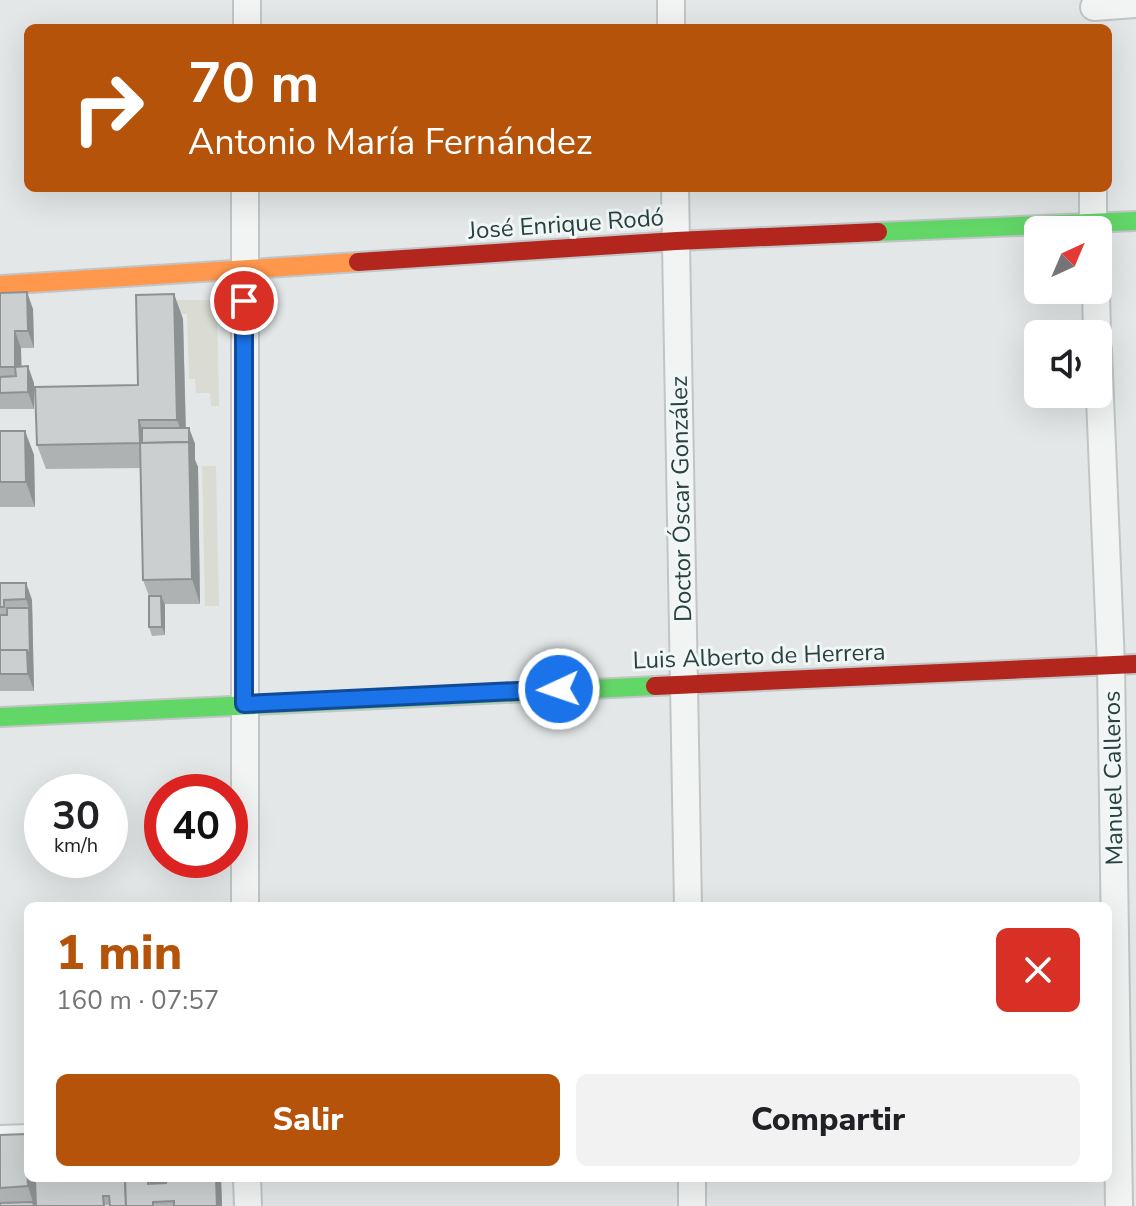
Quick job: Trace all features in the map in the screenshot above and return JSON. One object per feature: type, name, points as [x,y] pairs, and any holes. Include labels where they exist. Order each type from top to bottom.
[{"type":"street","points":[[247,0],[247,24]]},
{"type":"street","points":[[671,0],[671,24]]},
{"type":"street","points":[[1094,12],[1136,4]]},
{"type":"street","points":[[245,192],[245,902]]},
{"type":"street","name":"Doctor Óscar González","points":[[675,192],[688,902]]},
{"type":"street","points":[[1093,192],[1093,216]]},
{"type":"street","name":"José Enrique Rodó","points":[[1112,224],[1136,221]]},
{"type":"street","name":"José Enrique Rodó","points":[[0,285],[676,241],[1024,229]]},
{"type":"street","name":"Manuel Calleros","points":[[1103,408],[1124,664],[1119,1206]]},
{"type":"street","name":"Luis Alberto de Herrera","points":[[0,717],[1124,664]]},
{"type":"street","points":[[0,1139],[24,1138]]},
{"type":"street","points":[[247,1182],[248,1206]]},
{"type":"street","points":[[692,1182],[692,1206]]},
{"type":"shaded area","points":[[149,300],[210,300],[217,305],[219,406],[211,406],[210,393],[196,393],[195,379],[189,379],[187,314],[150,315]]},
{"type":"shaded area","points":[[202,466],[216,466],[219,606],[205,606]]},
{"type":"building","points":[[27,292],[28,331],[15,331],[15,367],[0,367],[0,293]]},
{"type":"building","points":[[174,294],[177,420],[139,420],[140,443],[37,445],[35,387],[138,385],[136,295]]},
{"type":"building","points":[[28,366],[28,392],[0,393],[0,377],[16,376],[15,367]]},
{"type":"building","points":[[142,428],[189,428],[189,442],[142,443]]},
{"type":"building","points":[[0,431],[25,431],[26,482],[0,482]]},
{"type":"building","points":[[189,442],[192,579],[143,580],[140,443]]},
{"type":"building","points":[[0,583],[26,583],[26,599],[4,600],[4,607],[0,607]]},
{"type":"building","points":[[149,596],[161,596],[162,627],[149,627]]},
{"type":"building","points":[[7,608],[29,608],[30,658],[27,650],[0,650],[0,615],[7,615]]},
{"type":"building","points":[[0,650],[27,650],[28,674],[0,674]]},
{"type":"building","points":[[24,1134],[24,1182],[28,1182],[28,1186],[0,1188],[0,1135]]},
{"type":"building","points":[[35,1182],[125,1182],[126,1206],[110,1206],[109,1196],[103,1196],[104,1206],[36,1206]]},
{"type":"building","points":[[125,1182],[216,1182],[217,1206],[174,1206],[174,1201],[153,1202],[153,1206],[126,1206]]},
{"type":"building","points":[[33,1202],[34,1206],[0,1206],[0,1203]]},
{"type":"traffic: fast","points":[[878,232],[1136,221]]},
{"type":"traffic: fast","points":[[0,717],[655,686]]},
{"type":"traffic: slow","points":[[0,285],[358,262]]},
{"type":"traffic: jam","points":[[358,262],[676,241],[878,232]]},
{"type":"traffic: jam","points":[[655,686],[1136,664]]},
{"type":"route","points":[[244,301],[244,704],[559,689]]}]
